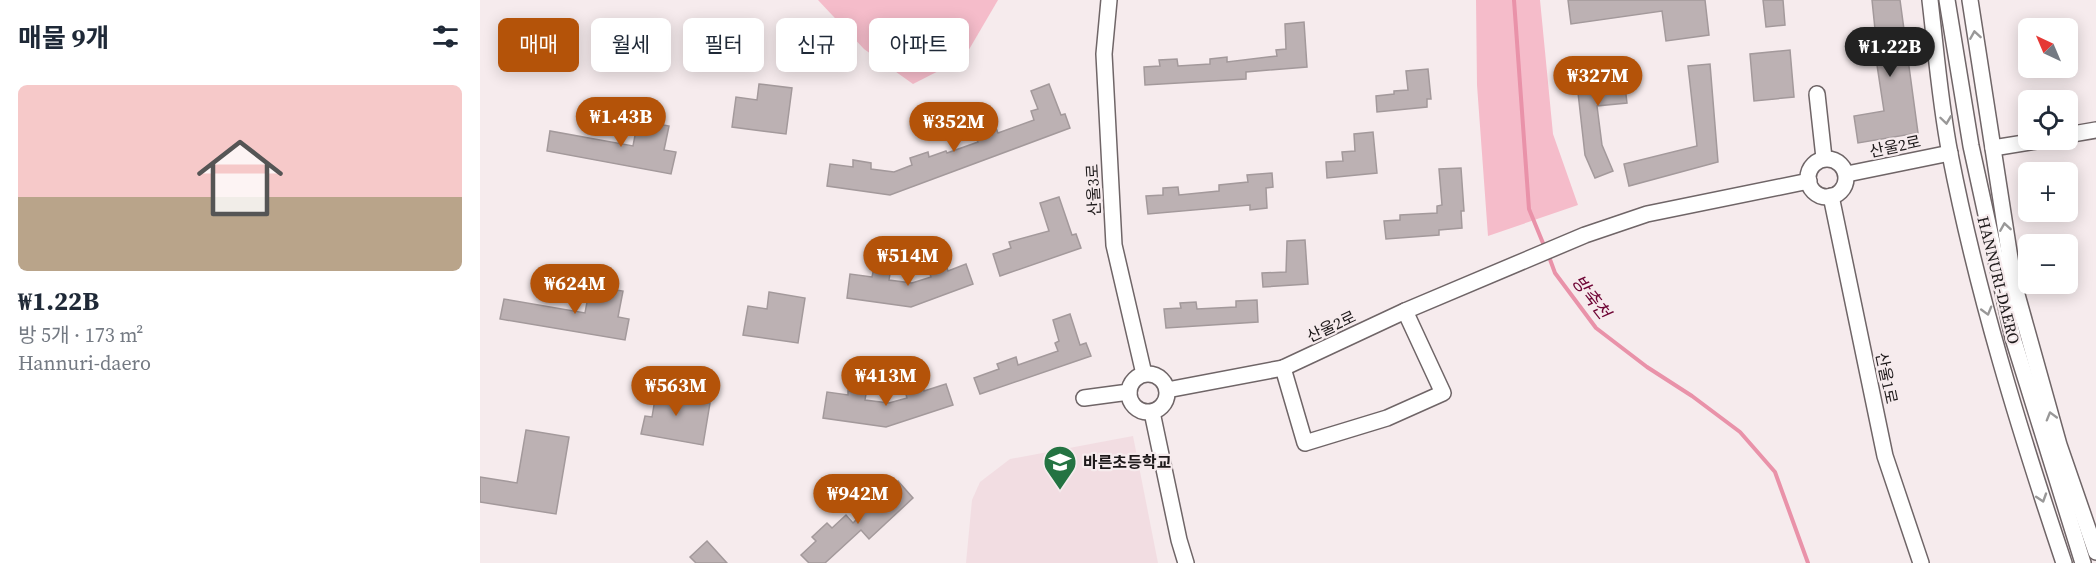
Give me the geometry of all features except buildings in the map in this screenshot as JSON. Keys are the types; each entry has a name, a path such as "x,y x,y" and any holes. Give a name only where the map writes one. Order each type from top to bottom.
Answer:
{"street":[{"name":"산울3로","path":"1108,0 1104,54 1114,245 1144,374"},
{"name":"HANNURI-DAERO","path":"1929,0 1950,153 1982,291 2027,453 2064,563"},
{"path":"1947,0 1955,61 1971,146 2013,338 2083,563"},
{"name":"HANNURI-DAERO","path":"1970,0 2014,284 2059,445 2096,552"},
{"path":"1817,94 1824,158"},
{"path":"2078,133 2096,130"},
{"path":"1993,148 2018,144"},
{"name":"산울2로","path":"1846,174 1950,153"},
{"path":"1824,158 1836,160 1846,174 1844,188 1832,196 1821,196 1815,193 1809,181 1813,165 1824,158"},
{"name":"산울2로","path":"1167,390 1283,368 1405,311 1585,235 1647,214 1809,181"},
{"name":"산울1로","path":"1832,196 1886,456 1921,563"},
{"path":"1283,368 1305,443 1387,418 1443,393 1405,311"},
{"path":"1144,374 1156,375 1167,390 1165,403 1152,412 1137,408 1129,392 1133,381 1144,374"},
{"path":"1084,398 1129,392"},
{"path":"1152,412 1186,563"}],"shaded area":[{"path":"818,0 998,0 969,49 969,18 869,18 869,53 857,42 857,18 835,18"},
{"path":"1476,0 1540,0 1553,134 1578,205 1488,236 1477,85"},
{"path":"896,72 937,72 913,84"},
{"name":"바른초등학교","path":"1133,436 1158,563 966,563 972,500 980,482 1010,459"}],"waterway":[{"name":"방축천","path":"1514,0 1529,209 1545,248"},
{"name":"방축천","path":"1548,254 1555,273 1596,328 1740,432 1775,472 1808,563"}],"place":[{"name":"바른초등학교","path":"1060,491"}]}
